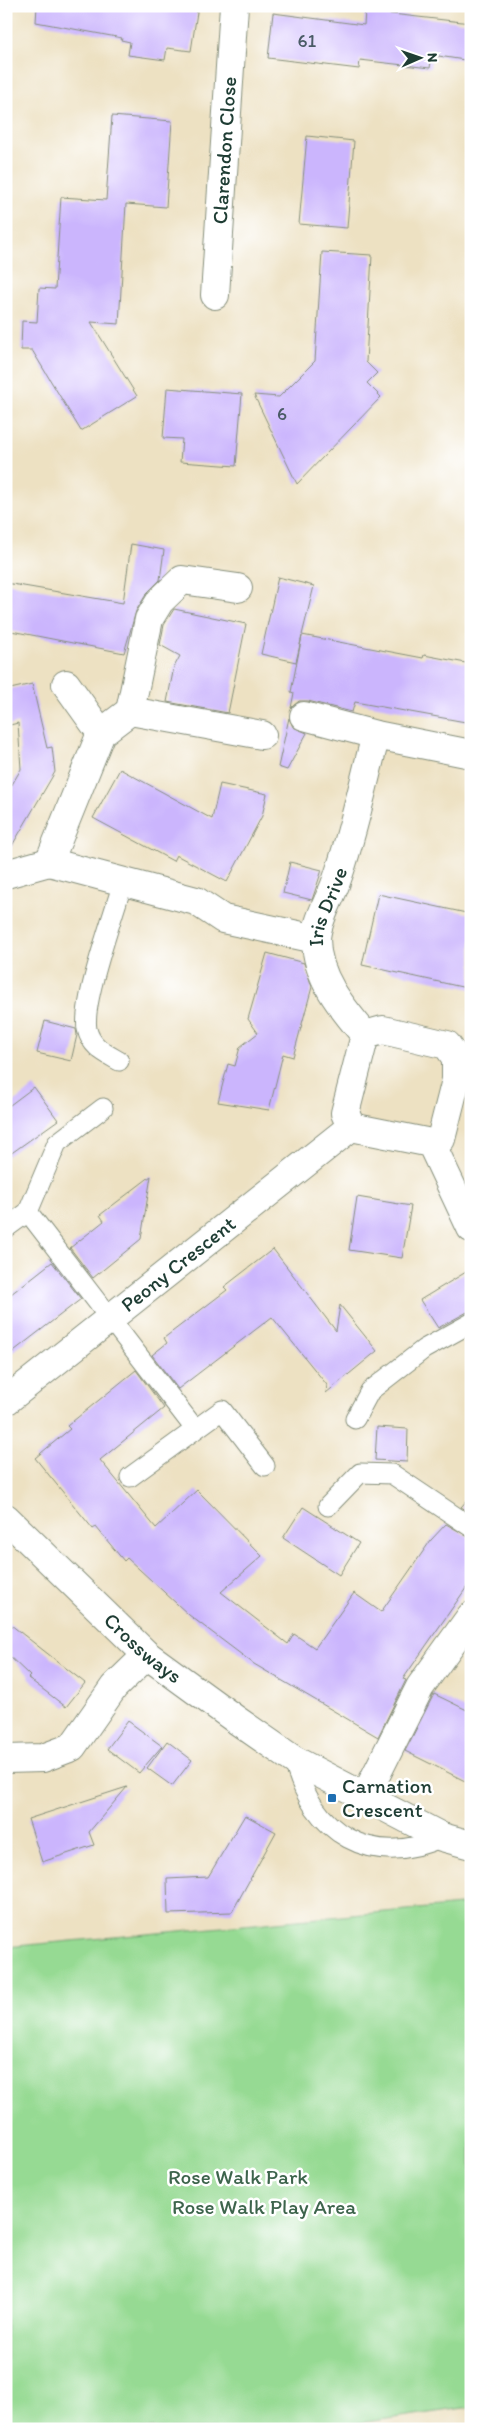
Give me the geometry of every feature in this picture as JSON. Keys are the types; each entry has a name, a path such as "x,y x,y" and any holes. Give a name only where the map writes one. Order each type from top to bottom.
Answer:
{"street":[{"name":"Clarendon Close","path":"215,295 234,6"},
{"path":"49,862 101,733 130,711 149,619 160,601 182,580 238,588"},
{"path":"66,684 101,733"},
{"path":"130,711 262,734"},
{"path":"304,716 376,735 471,754"},
{"name":"Iris Drive","path":"365,1035 344,1010 324,978 316,939 321,918 336,881 376,735"},
{"path":"6,874 49,862 196,901 223,919 316,939"},
{"path":"383,1030 447,1045 463,1053 441,1139 431,1143 351,1127 345,1113 365,1035 383,1030"},
{"name":"Peony Crescent","path":"6,1401 351,1127"},
{"path":"431,1143 471,1228"},
{"name":"Crossways","path":"6,1518 147,1655 294,1760 442,1837 471,1845"},
{"path":"365,1797 420,1687 471,1616"},
{"path":"6,1759 43,1758 72,1747 114,1687 147,1655"}],"lane":[{"path":"119,1060 96,1048 87,1030 90,999 123,882"},
{"path":"6,1228 28,1212 57,1143 103,1108"},
{"path":"28,1212 195,1428"},
{"path":"355,1419 370,1391 424,1349 471,1323"},
{"path":"130,1477 222,1410 265,1466"},
{"path":"328,1506 360,1473 392,1474 471,1527"},
{"path":"294,1760 299,1782 309,1802 323,1820 341,1834 361,1844 384,1849 418,1846 442,1837"}],"green space":[{"name":"Rose Walk Park","path":"471,1904 471,2407 317,2429 6,2429 6,1947"}],"building":[{"path":"37,6 198,6 191,51 167,48 165,60 128,55 130,42 121,40 122,38 36,22"},
{"path":"365,11 471,23 471,61 432,55 430,68 360,60 359,69 268,58 273,13 364,25"},
{"path":"112,116 172,121 166,207 126,204 119,324 91,322 137,396 81,431 32,350 21,350 22,321 37,322 39,288 55,289 61,197 106,200"},
{"path":"307,136 354,141 347,228 299,224"},
{"path":"322,252 372,255 366,362 377,373 367,383 381,397 297,484 254,395 279,397 315,361"},
{"path":"167,388 242,394 236,466 180,462 182,439 163,438"},
{"path":"131,544 164,550 160,580 147,593 136,611 124,653 6,630 6,583 123,603"},
{"path":"278,577 314,586 302,635 423,658 424,655 471,664 471,723 355,702 352,712 308,701 299,701 291,708 294,693 291,692 302,636 296,662 261,654"},
{"path":"174,609 246,624 228,713 167,702 174,667 180,656 160,645 164,625"},
{"path":"32,684 47,748 52,747 55,772 6,856 6,795 21,769 18,723 6,726 6,690"},
{"path":"289,718 293,727 307,733 287,770 278,767"},
{"path":"120,769 212,819 220,784 267,794 262,816 227,882 176,855 173,861 93,818"},
{"path":"290,862 322,870 312,900 283,893"},
{"path":"378,894 471,914 471,989 362,965"},
{"path":"267,953 304,963 312,987 293,1057 283,1054 269,1110 218,1102 228,1064 235,1066 240,1047 258,1033 248,1019"},
{"path":"45,1021 76,1029 77,1035 71,1061 37,1053"},
{"path":"34,1087 58,1120 6,1157 6,1108"},
{"path":"151,1176 141,1239 93,1278 70,1248 104,1221 100,1215"},
{"path":"357,1197 411,1206 402,1258 349,1250"},
{"path":"273,1249 336,1331 340,1305 377,1351 326,1393 327,1385 272,1317 178,1389 152,1355 167,1343 164,1338 227,1290 224,1287"},
{"path":"52,1262 81,1299 6,1357 6,1298"},
{"path":"471,1269 471,1310 438,1328 420,1300"},
{"path":"136,1370 164,1408 100,1460 156,1528 197,1490 262,1556 221,1592 288,1644 294,1634 315,1648 354,1593 381,1612 431,1540 446,1524 471,1538 471,1581 403,1679 406,1680 378,1737 254,1664 189,1615 127,1558 124,1561 96,1527 93,1529 35,1458 70,1429 67,1426"},
{"path":"377,1427 408,1429 407,1462 375,1460"},
{"path":"471,1496 471,1513 461,1507"},
{"path":"303,1507 359,1543 339,1575 283,1538"},
{"path":"6,1621 85,1683 66,1707 28,1678 30,1676 6,1653"},
{"path":"434,1694 471,1712 471,1784 405,1751"},
{"path":"128,1721 162,1746 139,1773 107,1749"},
{"path":"167,1741 192,1760 172,1786 147,1768"},
{"path":"127,1787 89,1832 94,1845 42,1862 28,1819"},
{"path":"245,1815 276,1832 232,1912 168,1914 167,1879 208,1877"}],"place":[{"name":"Carnation Crescent","path":"332,1798"}],"park label":[{"name":"Rose Walk Play Area","path":"264,2207"}]}
